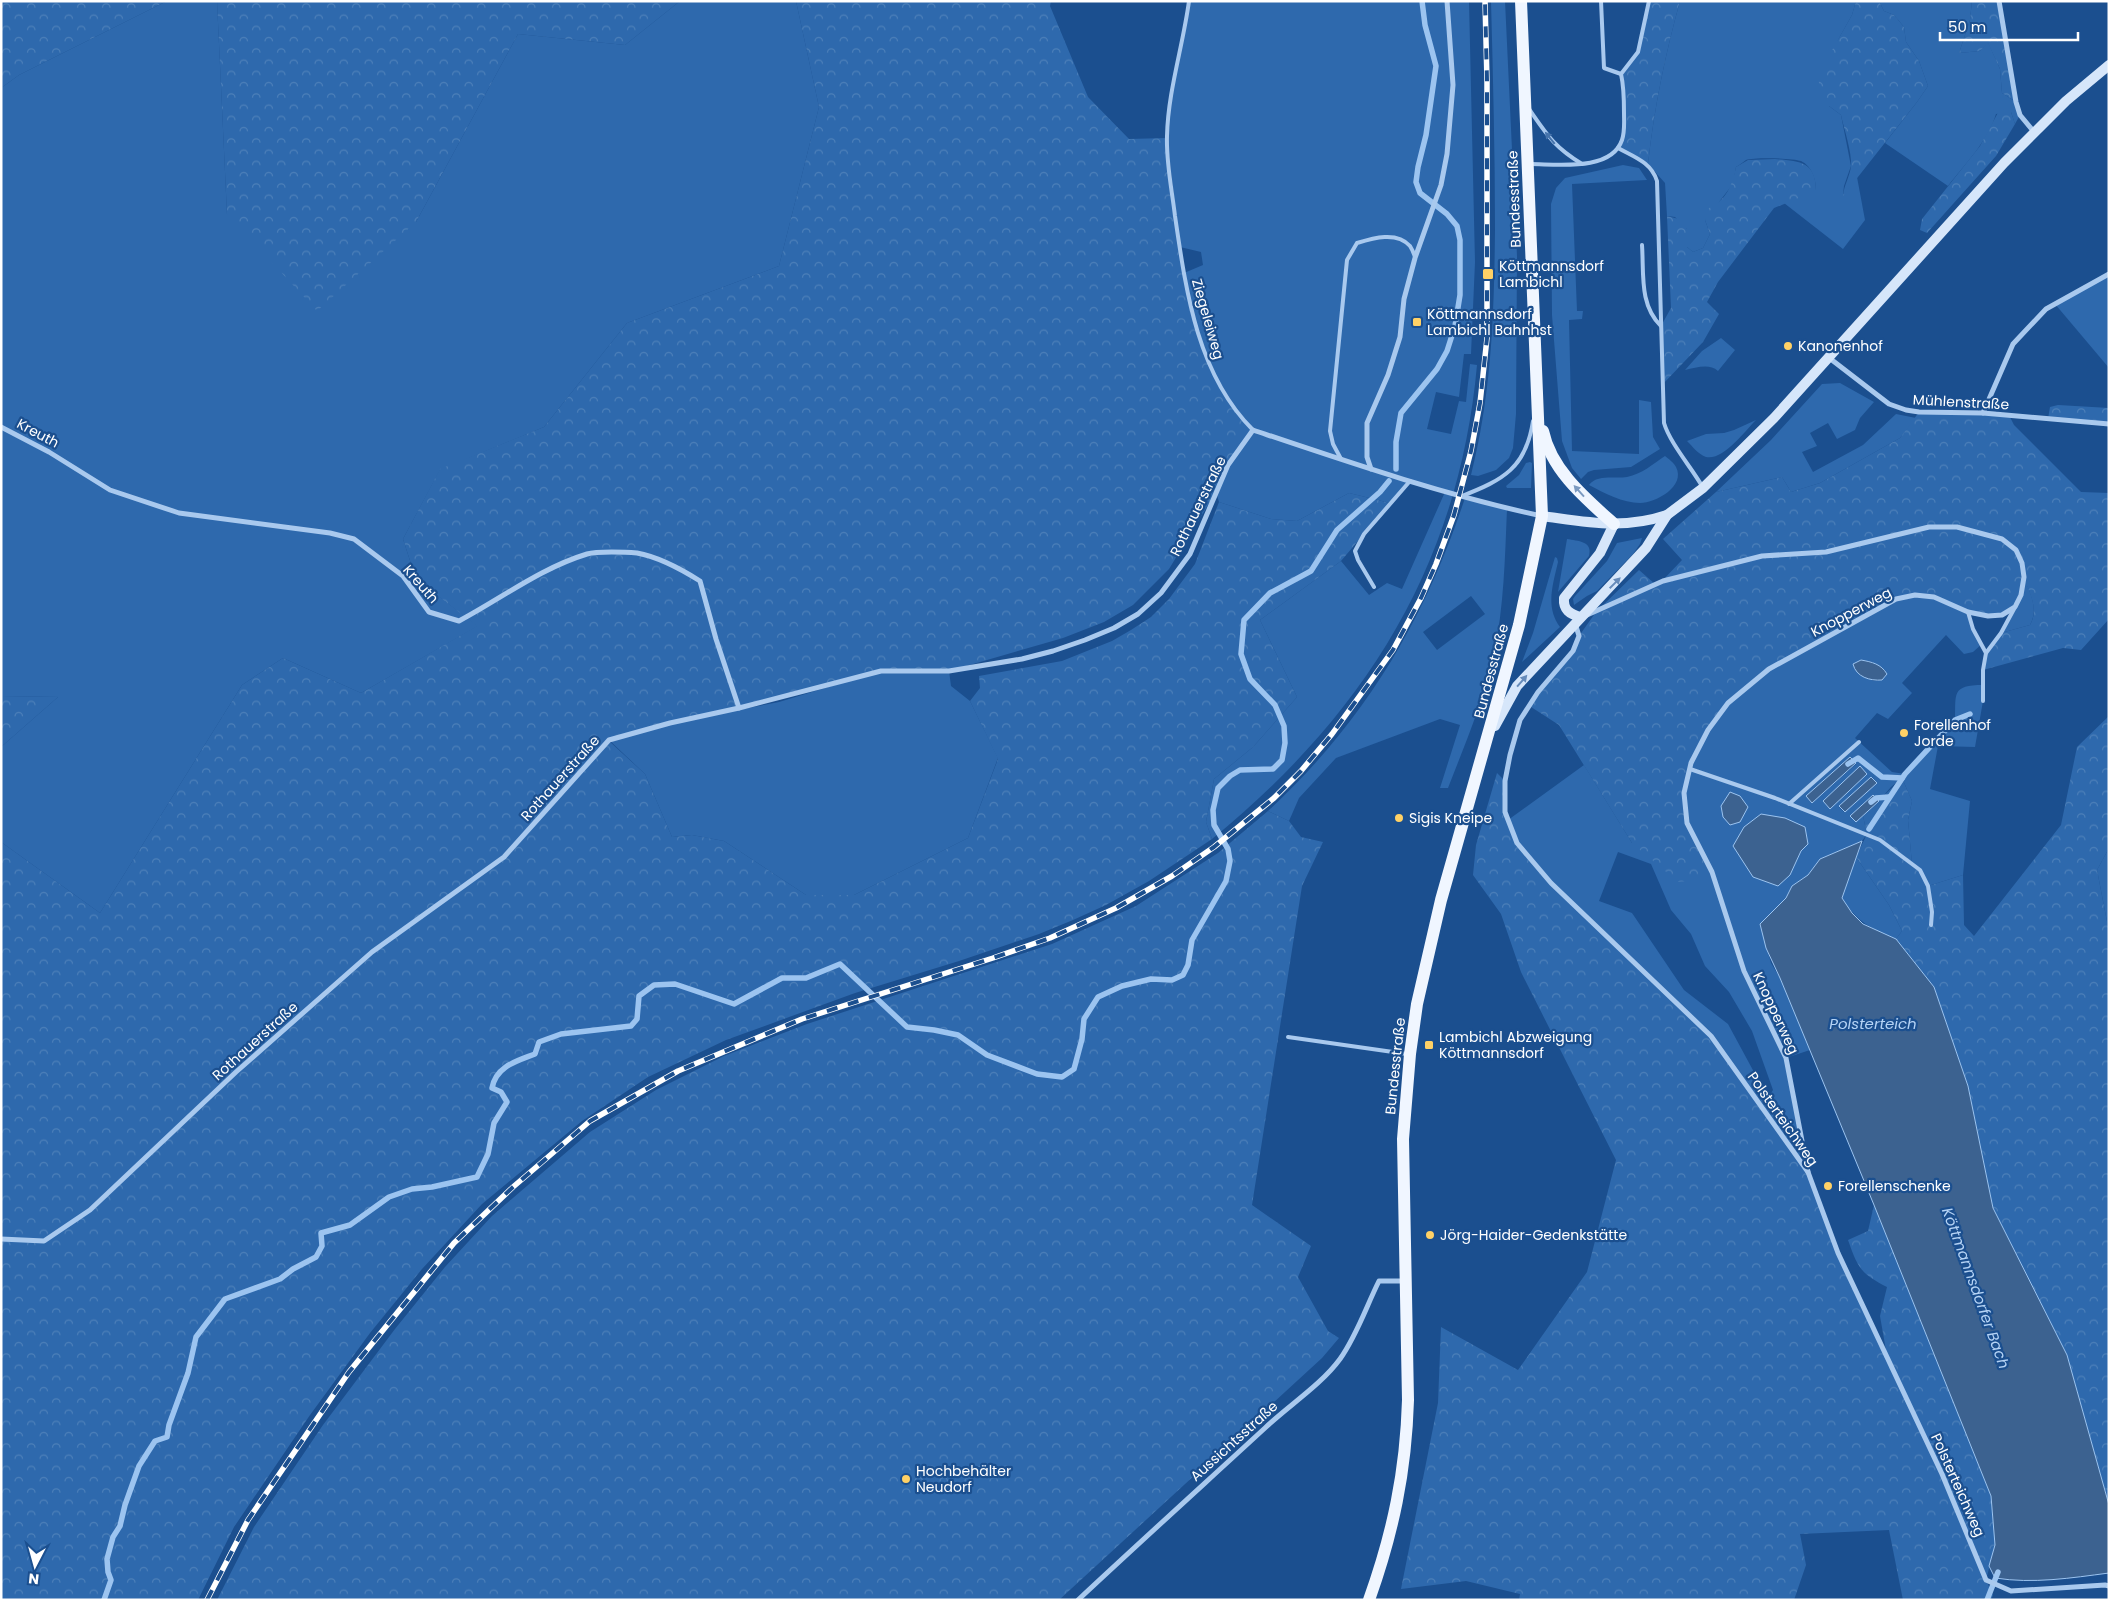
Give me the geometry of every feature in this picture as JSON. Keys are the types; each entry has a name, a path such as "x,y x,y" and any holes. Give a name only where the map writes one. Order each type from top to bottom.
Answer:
{"main road":[{"name":"Bundesstraße","path":"1369,1600 1383,1560 1399,1497 1403,1470 1408,1400 1403,1139 1410,1054 1417,1004 1437,918 1520,625 1542,516 1521,1"},
{"path":"1542,516 1614,524 1646,522 1667,515 1703,488 1774,418 2034,132 2066,101 2109,65"},
{"path":"1536,399 1545,441 1557,465 1590,502 1614,524"},
{"path":"1489,738 1517,686 1619,579 1646,548 1667,515"},
{"path":"1578,620 1569,613 1564,605 1564,598 1607,543 1614,524"}],"street":[{"path":"1371,469 1367,457 1367,423 1388,375 1400,337 1404,299 1415,258 1438,193 1447,154 1453,85 1448,1"},
{"path":"1999,1 2016,102 2020,115 2034,132"},
{"path":"1983,413 2013,344 2046,309 2109,274"},
{"name":"Mühlenstraße","path":"1828,357 1889,404 1906,410 1983,413 2109,424"},
{"name":"Kreuth","path":"1,427 50,452 110,490 180,513 354,539 403,576 429,612 459,621 493,603 536,574 589,553 637,553 676,567 700,581 716,639 739,708"},
{"name":"Ziegeleiweg","path":"1253,430 1445,492 1542,516"},
{"name":"Rothauerstraße","path":"1,1239 44,1241 90,1210 236,1072 372,952 504,856 609,740 881,671 949,671 1022,659 1053,651 1114,628 1138,614 1161,593 1190,554 1228,465 1253,430"},
{"path":"1578,620 1663,580 1762,556 1826,552 1929,527 1958,527 2002,539 2016,550 2022,563 2024,577 2021,595 2015,607"},
{"name":"Knopperweg","path":"1808,1172 1786,1058 1744,971 1712,872 1687,823 1684,793 1690,769 1708,730 1728,703 1769,669 1896,599 1915,595 1934,597 1968,612 1988,616 2002,615 2015,607"},
{"name":"Polsterteichweg","path":"1578,620 1579,636 1573,651 1528,705 1520,720 1510,755 1505,781 1505,812 1516,843 1551,883 1711,1036 1808,1172 1838,1253 1942,1474 1986,1580 2011,1591 2109,1586"},
{"name":"Aussichtsstraße","path":"1078,1600 1310,1388 1339,1359 1361,1323 1379,1281 1405,1281"}],"lane":[{"name":"Ziegeleiweg","path":"1189,1 1185,35 1168,113 1166,138 1182,263 1189,300 1210,367 1224,395 1237,414 1253,430"},
{"path":"1600,1 1604,68 1621,74"},
{"path":"1621,74 1638,52 1650,1"},
{"path":"1528,164 1582,164 1601,160 1618,148 1624,129 1624,83 1621,74"},
{"path":"1526,104 1550,140 1562,152 1582,164"},
{"path":"1618,148 1648,164 1654,171 1657,180 1664,423 1668,436 1676,445 1703,488"},
{"path":"1341,459 1333,444 1330,431 1347,260 1357,243 1376,237 1395,238 1410,246 1415,258"},
{"path":"1642,245 1645,302 1652,317 1661,326"},
{"path":"1460,496 1486,487 1512,470 1530,437 1536,399"},
{"path":"1374,587 1358,560 1356,551 1364,534 1410,480"},
{"path":"1983,701 1983,670 1986,653 2001,633 2015,607"},
{"path":"1968,612 1972,629 1986,653"},
{"path":"1789,804 1859,742"},
{"path":"1690,769 1789,804 1880,840 1920,870 1928,886 1932,912 1931,925"},
{"path":"1288,1037 1410,1054"}],"green space":[{"path":"1,1 167,1 19,75 1,88"},
{"path":"167,1 217,1 227,214 416,222 518,34 625,45 680,1 796,1 819,107 779,266 627,323 544,427 440,470 403,539 416,579 478,626 361,693 283,658 242,685 100,913 1,842 1,747 58,697 1,696 1,88 19,75"},
{"path":"217,1 680,1 625,45 518,34 416,222 317,311 227,214"},
{"path":"796,1 1051,1 1050,6 1088,97 1129,139 1167,138 1168,165 1189,300 1210,367 1224,395 1253,430 1228,465 1216,492 1169,569 1133,605 1104,622 1063,638 949,671 881,671 609,741 645,774 672,837 692,835 724,841 806,895 854,895 968,838 998,759 970,701 980,688 979,676 1062,661 1112,641 1151,617 1169,599 1195,564 1219,502 1271,519 1297,521 1349,493 1390,503 1341,561 1260,620 1297,697 1253,747 1214,779 1206,822 1212,839 1149,881 1106,905 1039,934 855,993 726,1040 648,1077 582,1121 482,1204 422,1269 370,1333 310,1415 234,1527 198,1600 1,1600 1,842 100,913 242,685 283,658 361,693 477,626 416,579 403,539 440,469 544,427 627,323 779,266 819,107"},
{"path":"1189,1 1469,1 1475,262 1471,354 1464,354 1459,397 1436,392 1427,429 1451,434 1459,401 1466,402 1470,364 1477,365 1467,438 1450,506 1426,570 1395,630 1358,687 1315,740 1267,791 1212,839 1206,822 1214,779 1253,747 1297,697 1260,620 1341,561 1369,595 1387,583 1402,589 1445,492 1410,481 1390,503 1349,493 1297,521 1271,519 1219,502 1216,492 1237,414 1210,367 1197,329 1184,273 1203,265 1201,252 1180,247 1167,138 1168,113"},
{"path":"1491,1 1505,1 1517,256 1516,414 1513,448 1509,458 1496,470 1478,476 1471,475 1488,383 1494,292 1495,172"},
{"path":"1649,1 1680,1 1661,82 1648,164 1618,148 1625,129 1621,74 1638,52"},
{"path":"1680,1 1856,1 1852,15 1838,40 1829,106 1841,115 1851,166 1843,195 1857,177 1865,220 1843,249 1784,203 1816,190 1814,178 1808,166 1797,160 1774,158 1746,160 1736,167 1733,184 1705,220 1710,234 1703,248 1693,252 1687,247 1687,229 1675,217 1667,216 1665,183 1648,164 1661,82"},
{"path":"1856,1 1879,1 1884,11 1894,15 1904,27 1906,42 1919,61 1928,86 1843,196 1851,166 1849,147 1841,115 1829,106 1820,91 1818,75 1852,15"},
{"path":"1879,1 1972,1 1970,20 1959,53 1980,51 1988,42 2000,69 2002,93 2016,102 2020,115 2015,124 2011,112 1996,114 1982,143 1948,186 1885,143 1928,86 1919,61 1906,42 1904,27 1894,15 1884,11"},
{"path":"1972,1 1999,1 2016,102 2002,93 2000,69 1988,43 1980,51 1959,53 1970,20"},
{"path":"2001,107 2011,112 2015,124 1996,156 1927,233 1920,230 1922,219 1980,146"},
{"path":"1775,159 1804,164 1813,174 1816,191 1774,208 1718,282 1707,302 1719,314 1703,342 1662,385 1661,326 1671,308 1667,216 1683,220 1687,229 1687,247 1693,252 1703,248 1710,234 1705,220 1707,209 1719,202 1727,192 1736,167 1748,160"},
{"path":"1623,165 1639,168 1647,180 1572,184 1577,311 1583,311 1582,319 1569,320 1572,451 1639,454 1639,400 1651,402 1653,437 1660,449 1631,467 1594,470 1588,472 1581,479 1572,468 1562,441 1552,315 1551,204 1556,188 1565,178"},
{"path":"2109,274 2109,368 2055,304"},
{"path":"1721,338 1735,350 1718,371 1711,367 1685,370 1702,351"},
{"path":"1840,383 1874,402 1860,418 1855,430 1837,439 1828,423 1810,433 1817,446 1802,452 1813,472 1863,445 1896,414 1916,418 1900,438 1820,483 1791,492 1782,477 1716,492 1771,440 1822,384"},
{"path":"2058,405 2109,408 2109,424 2048,419 2050,407"},
{"path":"1919,412 2009,415 2014,425 2081,492 2109,493 2109,619 2081,650 2063,648 1983,670 1986,653 2001,633 2030,625 2033,619 2034,607 2024,578 2021,595 2015,607 2002,615 1968,612 1934,597 1915,595 1896,599 1769,669 1728,703 1708,730 1691,763 1684,793 1687,823 1712,872 1700,880 1678,882 1632,843 1559,725 1528,705 1573,651 1579,636 1596,612 1639,570 1655,584 1663,580 1682,560 1663,539 1716,492 1782,477 1791,492 1820,483 1900,438"},
{"path":"1756,420 1733,444 1713,457 1706,457 1700,454 1687,441 1706,434 1724,433 1734,430"},
{"path":"1665,456 1676,467 1677,481 1668,492 1654,500 1634,503 1607,494 1589,485 1601,478 1627,477 1638,474"},
{"path":"1526,463 1532,463 1531,488 1507,488 1506,486 1519,475"},
{"path":"1465,498 1507,509 1502,600 1494,654 1480,705 1448,788 1440,788 1460,725 1440,719 1336,758 1299,798 1289,821 1268,811 1334,742 1362,706 1410,628 1449,543","holes":["1471,596 1485,614 1437,650 1423,632"]},
{"path":"1642,538 1633,554 1597,591 1574,605 1573,599 1575,596 1607,561 1617,543"},
{"path":"1567,539 1584,543 1589,547 1590,551 1589,556 1558,592"},
{"path":"1555,557 1558,562 1552,587 1551,603 1555,619 1560,627 1522,662 1533,633"},
{"path":"2024,577 2034,607 2033,619 2030,625 2001,633 2021,595"},
{"path":"1915,595 1934,597 1968,612 1973,629 1982,644 1973,652 1964,654 1946,635 1902,683 1912,693 1888,719 1877,713 1855,738 1892,772 1905,774 1955,720 1956,698 1960,689 1973,685 1983,685 1983,701 1975,747 1938,746 1930,789 1970,801 1963,875 1928,886 1912,864 1908,820 1912,801 1902,778 1879,801 1873,795 1856,822 1863,816 1867,834 1862,841 1820,859 1808,875 1792,886 1786,898 1760,924 1771,963 1780,978 1810,1050 1786,1058 1808,1172 1517,843 1508,820 1584,765 1632,843 1687,823 1684,793 1691,763 1708,730 1728,703 1769,669 1896,599","holes":["1862,660 1872,662 1887,674 1882,680 1873,681 1853,664","1850,757 1856,764 1812,803 1807,796","1860,767 1867,774 1829,808 1823,801","1872,777 1877,783 1844,812 1839,807","1761,814 1808,844 1801,851 1790,875","1618,852 1651,864 1671,910 1691,934 1705,966 1729,992 1752,1031 1773,1090 1768,1098 1728,1024 1684,990 1632,913 1599,901"]},
{"path":"881,671 949,671 951,686 970,701 998,758 968,838 854,895 806,895 724,841 692,835 672,837 645,774 609,740 670,723 779,702"},
{"path":"1,696 58,697 1,747"},
{"path":"2109,716 2109,848 2097,870 2109,932 2109,1505 2067,1355 1993,1208 1968,1086 1934,987 1896,939 1902,931 1889,905 1856,857 1867,834 1863,816 1902,778 1912,801 1908,820 1912,864 1920,870 1928,886 1963,875 1964,925 1974,936 2061,825 2077,747"},
{"path":"1497,773 1505,781 1505,812 1517,843 1551,883 1711,1036 1808,1172 1838,1253 1887,1356 1880,1316 1887,1287 1871,1278 1861,1269 1848,1240 1868,1231 1874,1205 1991,1496 1995,1545 1986,1580 1993,1595 1991,1600 1903,1600 1889,1530 1800,1534 1806,1565 1794,1600 1519,1600 1520,1594 1466,1581 1401,1589 1438,1403 1441,1327 1518,1370 1587,1272 1616,1160 1521,972 1501,914 1473,875 1476,845"},
{"path":"1268,811 1289,821 1301,837 1323,842 1302,886 1252,1205 1311,1246 1298,1277 1328,1331 1339,1338 1322,1358 1059,1600 217,1600 254,1527 323,1425 395,1329 445,1267 492,1216 590,1132 656,1090 724,1056 807,1024 1052,944 1136,906 1218,853"},
{"path":"2109,848 2109,932 2097,870"},
{"path":"1856,857 1889,905 1902,931 1896,939 1865,924 1854,914 1842,898"}],"water":[{"path":"1861,660 1876,664 1887,674 1882,680 1873,680 1860,675 1853,664"},
{"path":"1850,757 1856,763 1812,803 1806,796"},
{"path":"1860,766 1867,774 1830,809 1823,801"},
{"path":"1871,777 1877,783 1845,812 1839,806"},
{"path":"1730,792 1740,796 1748,807 1740,822 1730,825 1723,817 1721,806"},
{"path":"1873,795 1879,801 1856,822 1850,816"},
{"path":"1761,814 1785,818 1805,827 1808,844 1801,851 1790,875 1778,886 1753,877 1733,846 1744,827"},
{"name":"Polsterteich","path":"1862,841 1842,898 1852,913 1863,924 1896,939 1934,987 1968,1086 1993,1208 2067,1355 2109,1505 2109,1573 2038,1580 1995,1578 1989,1566 1995,1545 1991,1496 1874,1205 1766,948 1760,924 1786,898 1792,886 1808,875 1820,859"}],"waterway":[{"path":"1396,469 1396,442 1401,413 1437,369 1447,351 1455,326 1460,295 1460,240 1457,226 1447,214 1420,193 1416,182 1426,135 1436,66 1425,25 1422,1"},
{"path":"104,1600 111,1580 107,1559 113,1537 120,1526 125,1505 139,1466 155,1441 167,1437 169,1425 188,1373 196,1337 225,1299 280,1279 293,1269 316,1257 322,1246 321,1233 350,1225 389,1197 412,1189 432,1187 477,1177 488,1154 494,1123 507,1102 501,1092 492,1088 494,1081 498,1074 508,1065 535,1054 539,1042 561,1034 631,1026 637,1019 639,996 654,985 675,984 734,1004 782,978 806,978 840,964 907,1027 958,1035 987,1055 1037,1074 1062,1077 1074,1069 1082,1039 1084,1019 1098,997 1122,986 1151,979 1172,980 1183,975 1188,965 1192,940 1226,881 1230,861 1228,849 1214,825 1213,810 1218,788 1230,776 1240,770 1273,769 1282,760 1285,743 1284,726 1275,705 1250,679 1241,654 1244,620 1270,593 1311,571 1337,530 1380,492 1389,481"},
{"name":"Köttmannsdorfer Bach","path":"1869,829 1905,774 1955,720 1970,714"},
{"path":"1848,764 1858,758 1882,777 1902,778"},
{"path":"1871,802 1876,798 1889,797"},
{"name":"Köttmannsdorfer Bach","path":"1987,1600 1998,1572"}],"railway":[{"path":"207,1600 248,1520 349,1372 454,1243 513,1187 590,1121 678,1071 802,1019 1050,938 1116,908 1172,876 1214,847 1274,798 1301,771 1332,734 1393,650 1421,598 1454,515 1471,451 1480,403 1487,338 1487,81 1485,1"}],"place":[{"name":"Köttmannsdorf Lambichl","path":"1488,274"},
{"name":"Köttmannsdorf Lambichl Bahnhst","path":"1417,322"},
{"name":"Kanonenhof","path":"1788,346"},
{"name":"Forellenhof Jorde","path":"1904,733"},
{"name":"Sigis Kneipe","path":"1399,818"},
{"name":"Lambichl Abzweigung Köttmannsdorf","path":"1429,1045"},
{"name":"Forellenschenke","path":"1828,1186"},
{"name":"Jörg-Haider-Gedenkstätte","path":"1430,1235"},
{"name":"Hochbehälter Neudorf","path":"906,1479"}]}
